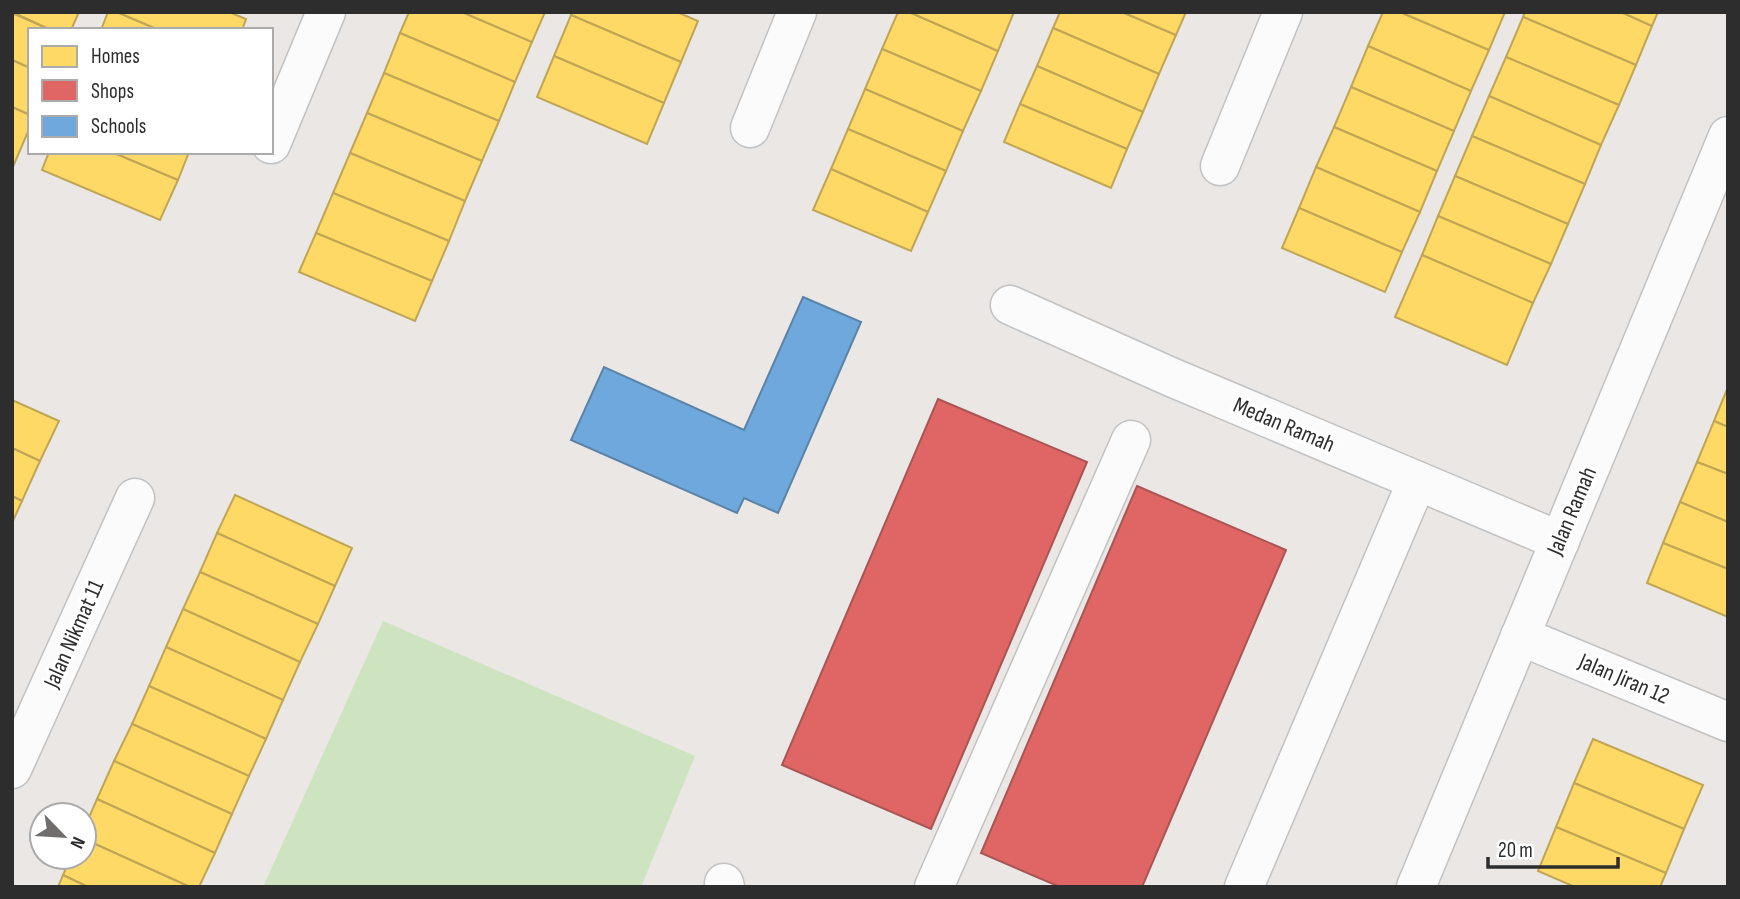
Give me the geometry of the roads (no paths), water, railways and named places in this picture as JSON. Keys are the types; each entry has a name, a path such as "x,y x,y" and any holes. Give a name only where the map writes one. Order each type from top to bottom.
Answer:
{"street":[{"path":"273,140 326,12"},
{"path":"750,128 797,12"},
{"path":"1220,166 1283,12"},
{"name":"Jalan Ramah","path":"1416,887 1728,136"},
{"name":"Medan Ramah","path":"1010,305 1171,377 1560,541"},
{"path":"934,887 1131,440"},
{"path":"1244,887 1417,481"},
{"name":"Jalan Nikmat 11","path":"12,769 135,498"},
{"name":"Jalan Jiran 12","path":"1520,636 1728,722"}]}
